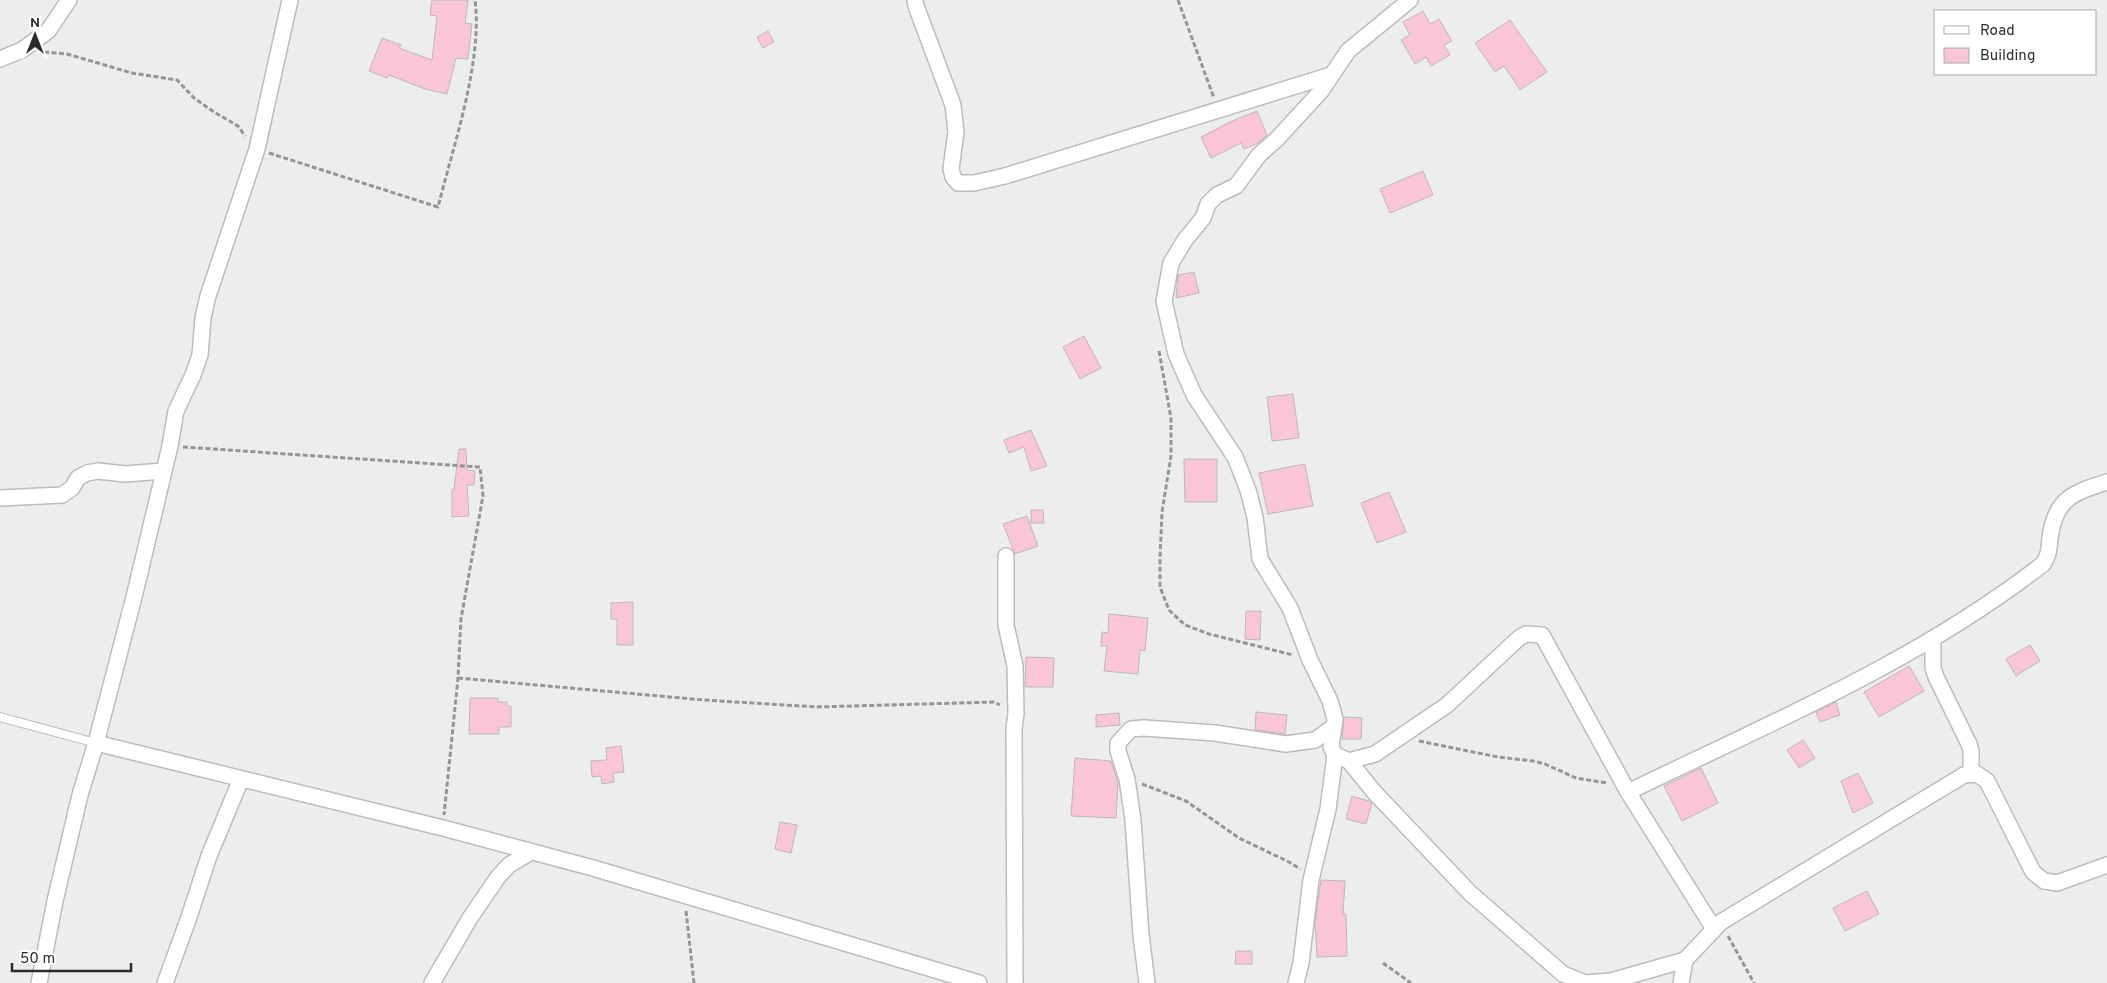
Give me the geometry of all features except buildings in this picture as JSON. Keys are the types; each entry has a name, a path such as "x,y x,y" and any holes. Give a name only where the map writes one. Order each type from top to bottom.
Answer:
{"street":[{"path":"0,58 22,50 48,31 68,0"},
{"path":"40,983 55,901 80,795 96,744 135,593 170,446 176,411 200,355 203,318 208,296 255,153 290,0"},
{"path":"916,0 916,6 953,105 956,132 951,169 953,177 958,183 974,183 1005,176 1218,108 1331,75"},
{"path":"1410,0 1348,51 1321,91 1277,139 1259,155 1236,186 1217,195 1208,204 1202,218 1171,262 1164,301 1176,354 1194,394 1235,457 1248,490 1255,517 1260,558 1290,608 1310,660 1330,701 1335,718 1331,747 1470,893 1563,974 1585,983 1611,981 1685,960 1718,926 1964,775 1971,774 1982,777 1991,786 2033,872 2044,881 2057,883 2107,865"},
{"path":"0,498 62,495 72,488 78,478 87,473 98,471 125,474 163,471"},
{"path":"1626,788 1883,669 1933,640 2043,564 2048,558 2053,520 2063,500 2089,487 2107,482"},
{"path":"1006,556 1006,625 1015,666 1015,983"},
{"path":"1342,758 1374,754 1447,705 1519,638 1526,634 1542,635 1626,788 1718,926"},
{"path":"1933,640 1933,668 1969,744 1971,751 1971,774"},
{"path":"1147,983 1141,935 1136,853 1127,779 1118,751 1118,744 1131,729 1144,728 1184,730 1286,744 1315,740 1333,728"},
{"path":"96,744 443,828 593,868 979,983"},
{"path":"1296,983 1301,963 1311,880 1342,758"},
{"path":"165,983 209,856 241,779"},
{"path":"432,983 470,918 498,876 509,865 530,852"},
{"path":"1681,983 1685,960"}],"lane":[{"path":"0,717 96,744"}],"path":[{"path":"22,50 67,54 132,73 177,80 194,98 238,126 255,153 438,207 468,90 478,22 475,0"},
{"path":"1178,0 1218,108"},
{"path":"1158,343 1159,362 1171,418 1171,456 1162,512 1160,558 1160,587 1169,610 1185,625 1209,634 1310,660"},
{"path":"170,446 480,468 483,496 460,619 458,678 443,828"},
{"path":"458,678 704,700 817,707 994,702 1016,714"},
{"path":"1406,733 1416,741 1498,757 1533,761 1545,764 1576,778 1626,788"},
{"path":"1127,779 1186,801 1239,838 1289,862 1311,880"},
{"path":"684,895 694,983"},
{"path":"1718,926 1754,983"},
{"path":"1383,963 1411,983"}]}
